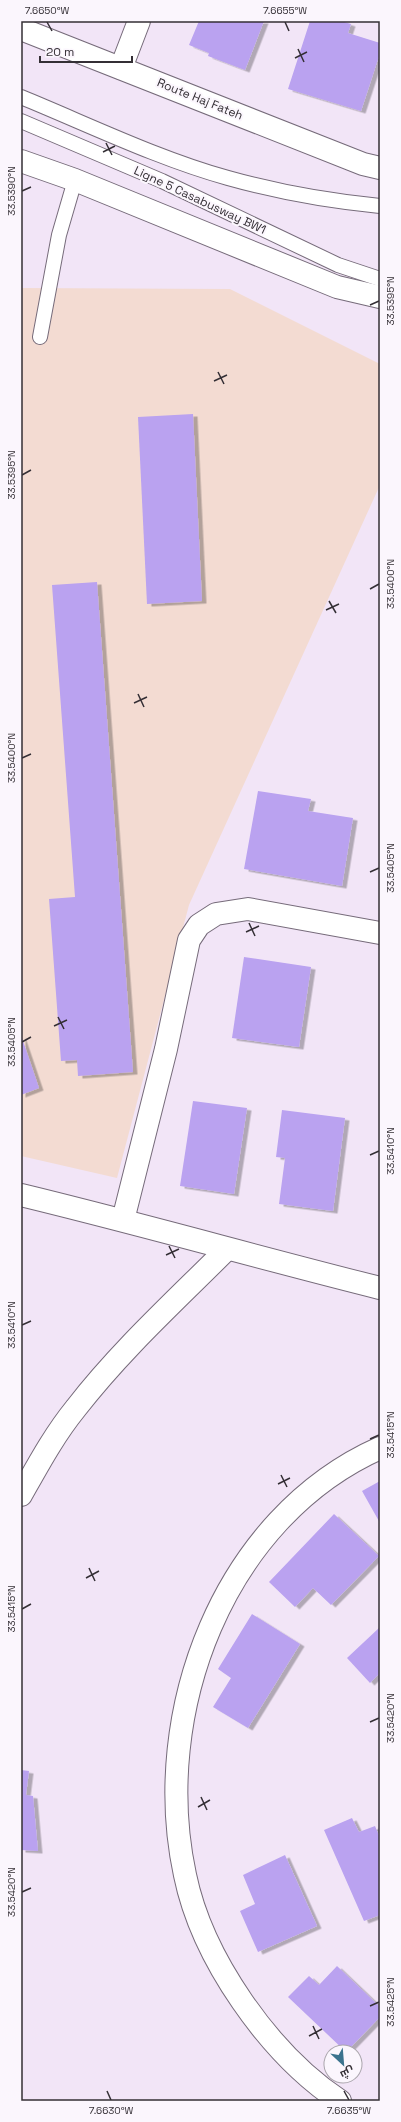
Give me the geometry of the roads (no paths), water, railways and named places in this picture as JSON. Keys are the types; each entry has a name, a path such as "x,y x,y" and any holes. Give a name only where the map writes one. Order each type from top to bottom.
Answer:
{"street":[{"path":"121,68 139,21"},
{"name":"Route Haj Fateh","path":"21,29 363,164 380,168"},
{"path":"21,161 75,180 337,287 380,297"},
{"path":"123,1220 166,1049 189,940 199,925 216,914 248,909 380,933"},
{"path":"21,1195 123,1220 227,1249 380,1288"},
{"path":"21,1495 48,1447 75,1408 122,1353 227,1249"},
{"path":"340,2101 327,2092 284,2052 257,2023 228,1979 201,1928 185,1875 180,1837 177,1794 180,1749 192,1674 210,1625 239,1570 274,1524 317,1485 380,1448"}],"lane":[{"name":"Ligne 5 Casabusway BW1","path":"21,97 171,158 226,178 283,192 341,202 380,206"},
{"name":"Ligne 5 Casabusway BW1","path":"21,121 162,181 338,265 380,279"},
{"path":"40,337 59,236 75,180"}]}
